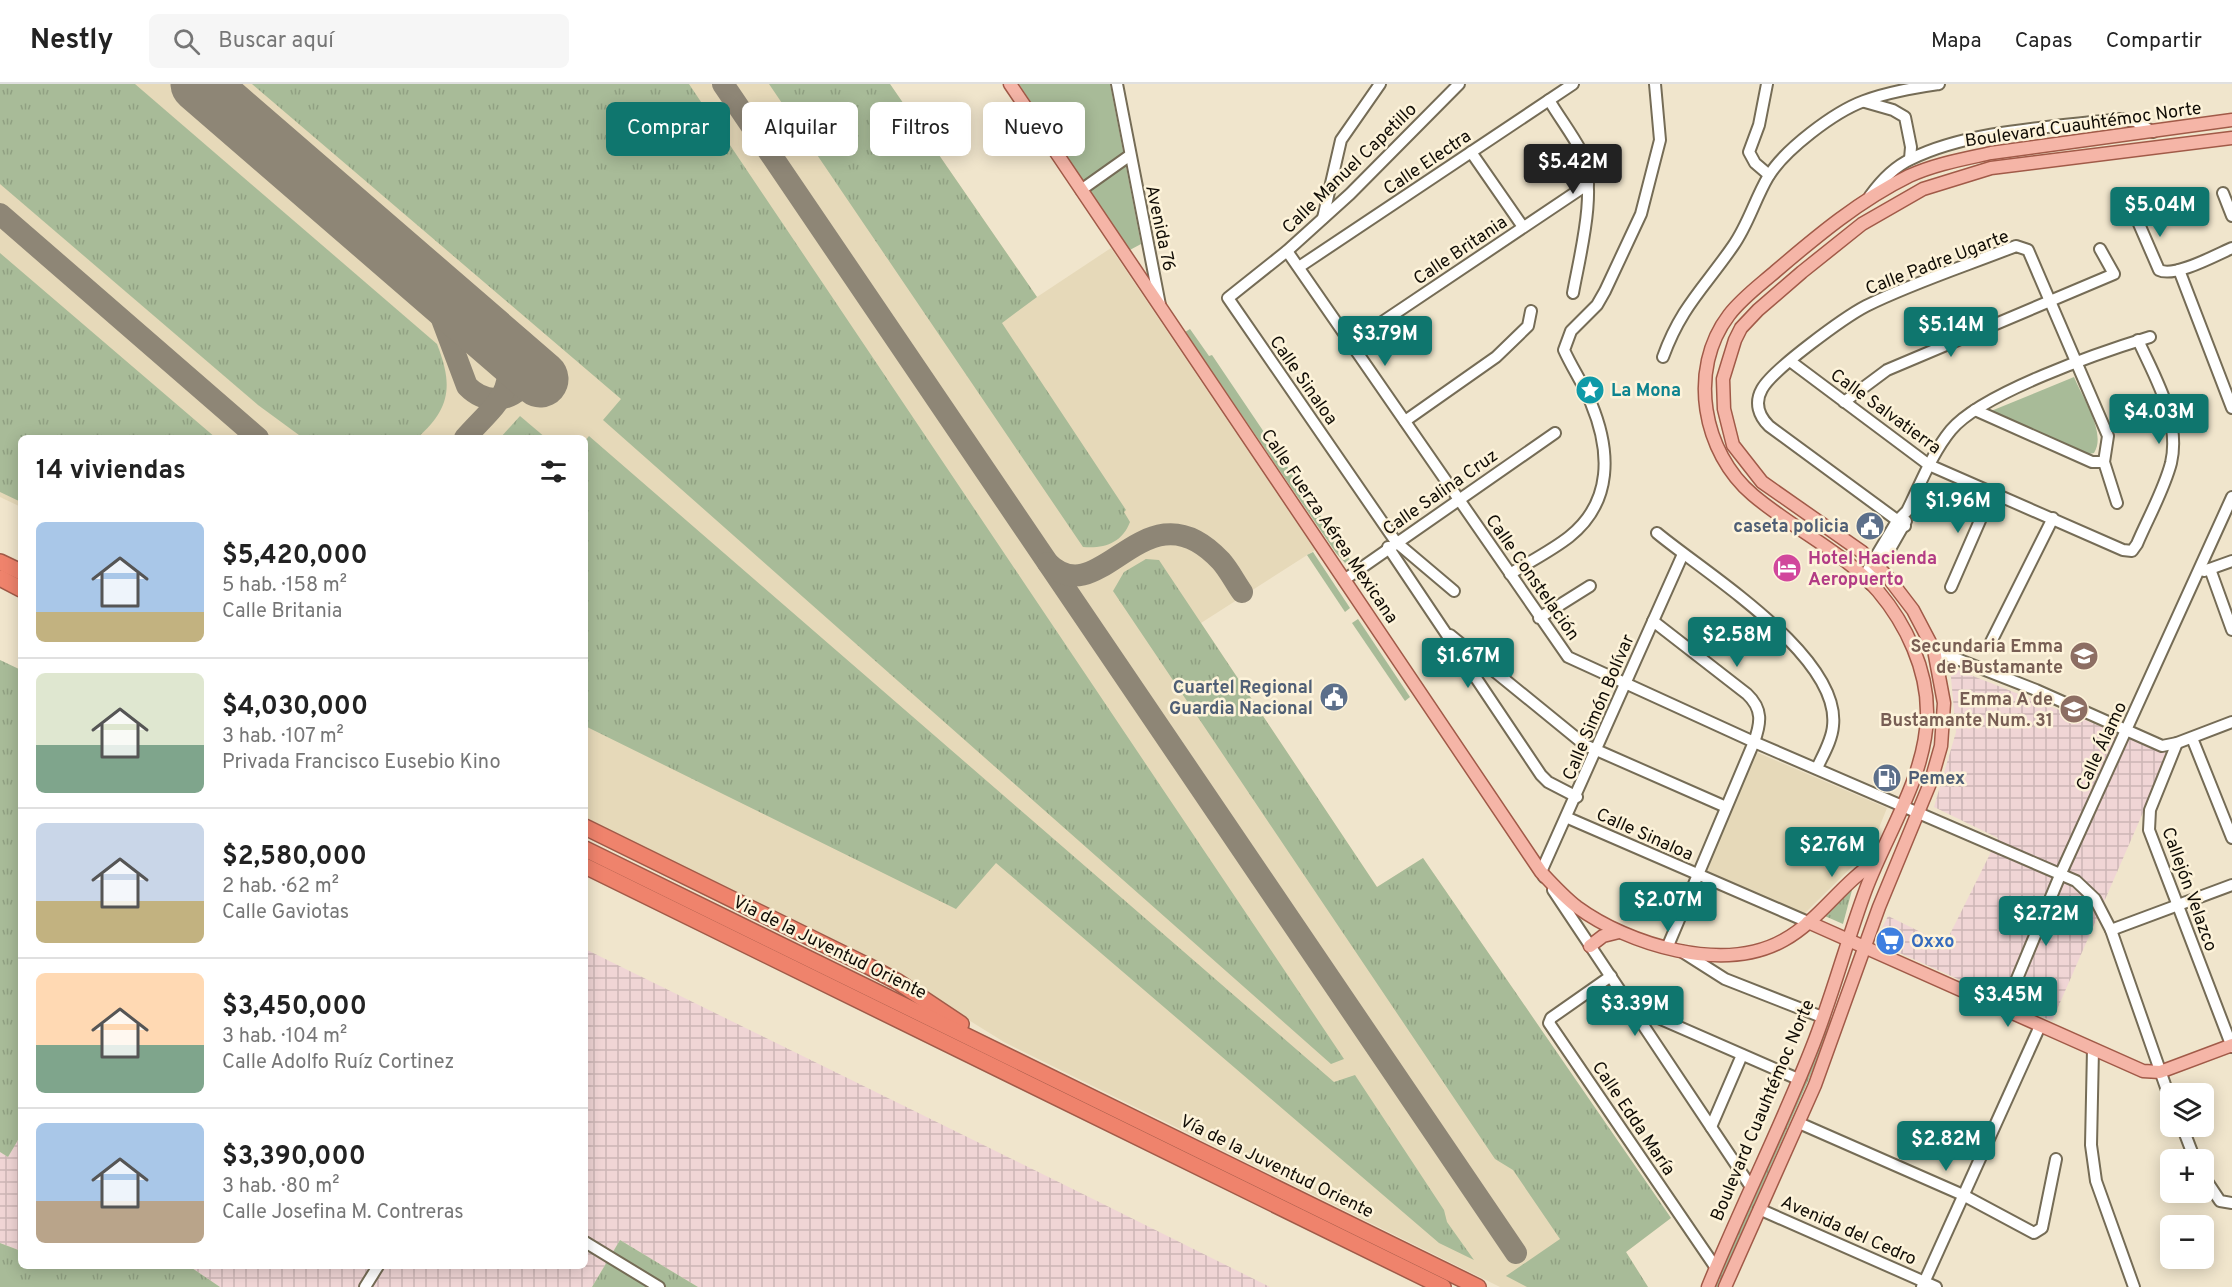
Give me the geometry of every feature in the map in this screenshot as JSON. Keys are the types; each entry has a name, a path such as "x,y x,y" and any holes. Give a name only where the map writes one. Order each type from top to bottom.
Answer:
{"highway":[{"path":"0,561 18,570"},
{"path":"0,578 18,587"},
{"path":"588,828 878,971 1009,1056"},
{"name":"Via de la Juventud Oriente","path":"588,850 1058,1080"},
{"name":"Via de la Juventud Oriente","path":"588,867 1051,1094"},
{"name":"Vía de la Juventud Oriente","path":"1058,1080 1478,1287"},
{"name":"Vía de la Juventud Oriente","path":"1051,1094 1443,1287"}],"main road":[{"name":"Calle Fuerza Aérea Mexicana","path":"1010,84 1541,872 1579,908 1619,932 1667,948 1724,955 1754,951 1785,940 1808,922 1863,869 1877,861"},
{"name":"Boulevard Cuauhtémoc Norte","path":"1708,1287 1798,1079 1822,1017 1877,861 1902,804 1924,742 1927,708 1917,662 1899,619 1867,581 1752,494 1731,473 1712,435 1704,394 1708,362 1728,316 1793,256 1868,199 1908,177 1952,161 2032,146 2232,120"},
{"name":"Boulevard Cuauhtémoc Norte","path":"1725,1287 1830,1049 1864,947 1937,764 1944,703 1934,650 1913,610 1877,564 1762,482 1733,445 1724,409 1723,379 1741,328 1778,291 1862,224 1923,189 1990,168 2232,138"},
{"path":"1808,922 2143,1071 2160,1072 2232,1046"},
{"path":"1590,946 1603,936 1619,932"}],"street":[{"name":"Avenida 76","path":"1117,84 1160,307"},
{"path":"1323,218 1327,191 1341,140 1380,84"},
{"name":"Calle Manuel Capetillo","path":"1287,251 1459,84"},
{"name":"Calle Electra","path":"1299,267 1573,84"},
{"path":"1510,574 1570,536 1589,513 1603,489 1607,467 1601,432 1591,402 1564,350 1571,332 1597,305 1605,291 1641,214 1660,140 1655,84"},
{"path":"1767,84 1759,125 1749,152 1755,163 1769,175"},
{"path":"1663,357 1674,326 1740,237 1769,175 1796,145 1862,102 1908,89 1939,84"},
{"path":"1549,100 1581,152 1588,184 1588,200 1573,293"},
{"path":"1862,102 1893,110 1905,117 1910,137 1910,159"},
{"path":"1868,199 1881,181 1910,159 1943,147 1998,134 2120,119 2134,121 2153,132"},
{"path":"1471,152 1523,227"},
{"path":"1081,190 1130,156"},
{"name":"Calle Britania","path":"1351,343 1588,184"},
{"path":"2223,193 2232,216"},
{"path":"2136,217 2159,270 2164,273 2179,270 2232,248"},
{"name":"Calle Padre Ugarte","path":"1901,523 1769,426 1760,417 1758,406 1762,388 1790,361 1838,323 1867,306 2016,246 2028,250 2108,435 2104,462"},
{"path":"1844,402 1887,370 2114,274 2100,249"},
{"name":"Calle Constelación","path":"1287,251 1568,657 1754,742 2061,873 2086,888 2096,899 2111,930 2164,1083"},
{"name":"Calle Sinaloa","path":"1287,251 1228,298 1541,775 1548,782 1577,797"},
{"path":"2179,270 2231,404"},
{"path":"1405,421 1496,357 1523,332 1531,320 1531,311"},
{"path":"1867,581 1901,523 1929,465 1949,432 1990,400 2076,363 2150,336"},
{"name":"Calle Salvatierra","path":"1790,361 1929,465 2123,550 2132,551 2138,544 2170,465 2173,446 2172,423 2138,340"},
{"path":"1975,410 2091,462 2104,462 2117,503"},
{"name":"Calle Salina Cruz","path":"1344,580 1555,433"},
{"path":"1951,587 1992,493"},
{"name":"Calle Álamo","path":"2004,1010 2061,873 2126,730 2205,571 2232,497"},
{"path":"1991,642 2053,518"},
{"path":"1877,564 1896,541 1901,523"},
{"path":"1658,533 1787,635 1807,658 1822,682 1834,725 1817,768"},
{"path":"1392,545 1454,591"},
{"name":"Calle Simón Bolívar","path":"1541,872 1568,818 1683,554"},
{"path":"2232,561 2205,571 2232,630"},
{"path":"1539,618 1590,586"},
{"path":"1653,621 1756,703 1760,716 1754,742 1667,948"},
{"path":"1450,635 1569,733 1597,750 1726,807"},
{"path":"1934,650 2162,746 2192,738 2232,722"},
{"path":"2192,738 2232,838"},
{"name":"Callejón Velazco","path":"2177,743 2148,821 2232,1046"},
{"name":"Calle Sinaloa","path":"1568,818 1808,922"},
{"path":"1541,872 1751,1187"},
{"path":"2111,930 2232,885"},
{"path":"1682,951 1725,979 1822,1017"},
{"name":"Calle Edda María","path":"1611,976 1551,1017 1549,1023 1716,1268"},
{"path":"1631,1006 1798,1079"},
{"path":"1923,1284 2040,1026"},
{"path":"2093,1049 2091,1145 2096,1181 2134,1287"},
{"path":"1711,1127 1742,1054"},
{"path":"1798,1123 1964,1195 2034,1233 2042,1228 2056,1159"},
{"path":"2214,1192 2220,1201 2232,1203"},
{"name":"Avenida del Cedro","path":"1759,1209 1923,1284 1936,1287"},
{"path":"588,1244 659,1287"},
{"path":"365,1287 376,1269"}],"shaded area":[{"path":"0,84 890,84 902,102 870,102 870,156 940,156 1037,297 1111,248 1315,550 1201,623 1377,887 1423,858 1671,1218 1626,1252 1648,1287 1500,1287 1004,1042 917,988 588,823 588,435 18,435 18,506 0,497"},
{"path":"1950,667 2169,753 2052,1021 1875,942 1888,916 1945,944 1998,838 1934,807 1956,732"},
{"path":"1756,752 1887,808 1871,848 1804,914 1703,870"},
{"path":"588,950 1270,1287 698,1287 620,1240 592,1287 220,1287 193,1269 588,1269"},
{"path":"18,1140 18,1250 0,1243 0,1152 8,1157"}],"green space":[{"path":"0,84 135,84 437,344 447,384 446,395 437,416 420,435 299,435 258,405 0,184"},
{"path":"252,84 689,84 701,102 606,102 606,156 730,156 730,145 1344,1059 1331,1064 603,420 621,399"},
{"path":"769,84 890,84 902,102 870,102 870,156 940,156 1037,297 1002,323 1126,510 1124,512 1130,522 1117,540 1105,546 1083,547 818,156 858,156 858,102 781,102"},
{"path":"1019,84 1110,84 1141,244 1128,251 1066,156 1085,156 1085,102 1031,102"},
{"path":"0,253 212,435 18,435 18,501 0,492"},
{"path":"1190,329 1209,356 1212,355 1353,564 1346,564 1336,553 1185,332"},
{"path":"2074,377 2095,425 2097,445 2094,453 2089,454 1991,411"},
{"path":"520,416 542,435 503,435"},
{"path":"588,437 1334,1082 1355,1075 1444,1210 1447,1222 1474,1260 1439,1243 996,863 956,909 588,727"},
{"path":"1313,552 1350,608 1345,612 1307,555"},
{"path":"1146,559 1159,560 1377,887 1423,858 1671,1218 1626,1252 1648,1287 1527,1287 1506,1276 1560,1239 1513,1170 1495,1159 1113,591 1124,572"},
{"path":"1358,619 1410,697 1405,701 1352,623"},
{"path":"0,660 18,669 18,1140 8,1157 0,1152"},
{"path":"1856,875 1843,924 1818,913"},
{"path":"1831,1017 1828,1035 1718,1287 1713,1287"},
{"path":"620,1240 698,1287 592,1287"},
{"path":"0,1243 18,1250 18,1269 193,1269 220,1287 0,1287"}],"taxiway":[{"path":"723,84 1516,1253"},
{"path":"0,214 255,435"},
{"path":"417,273 431,290 467,386 481,396 495,399 509,396 520,389 528,378 532,366 530,353 517,336 483,327 468,317"},
{"path":"468,435 502,396 506,385 508,373 506,359 499,344"},
{"path":"1048,563 1068,575 1087,574 1147,540 1169,534 1194,540 1221,561 1242,592"}],"runway":[{"path":"199,84 540,379"}],"place":[{"name":"La Mona","path":"1590,390"},
{"name":"caseta policia","path":"1870,526"},
{"name":"Hotel Hacienda Aeropuerto","path":"1787,568"},
{"name":"Secundaria Emma de Bustamante","path":"2084,656"},
{"name":"Cuartel Regional Guardia Nacional","path":"1334,697"},
{"name":"Emma A de Bustamante Num. 31","path":"2074,709"},
{"name":"Pemex","path":"1887,778"},
{"name":"Oxxo","path":"1890,941"}]}
